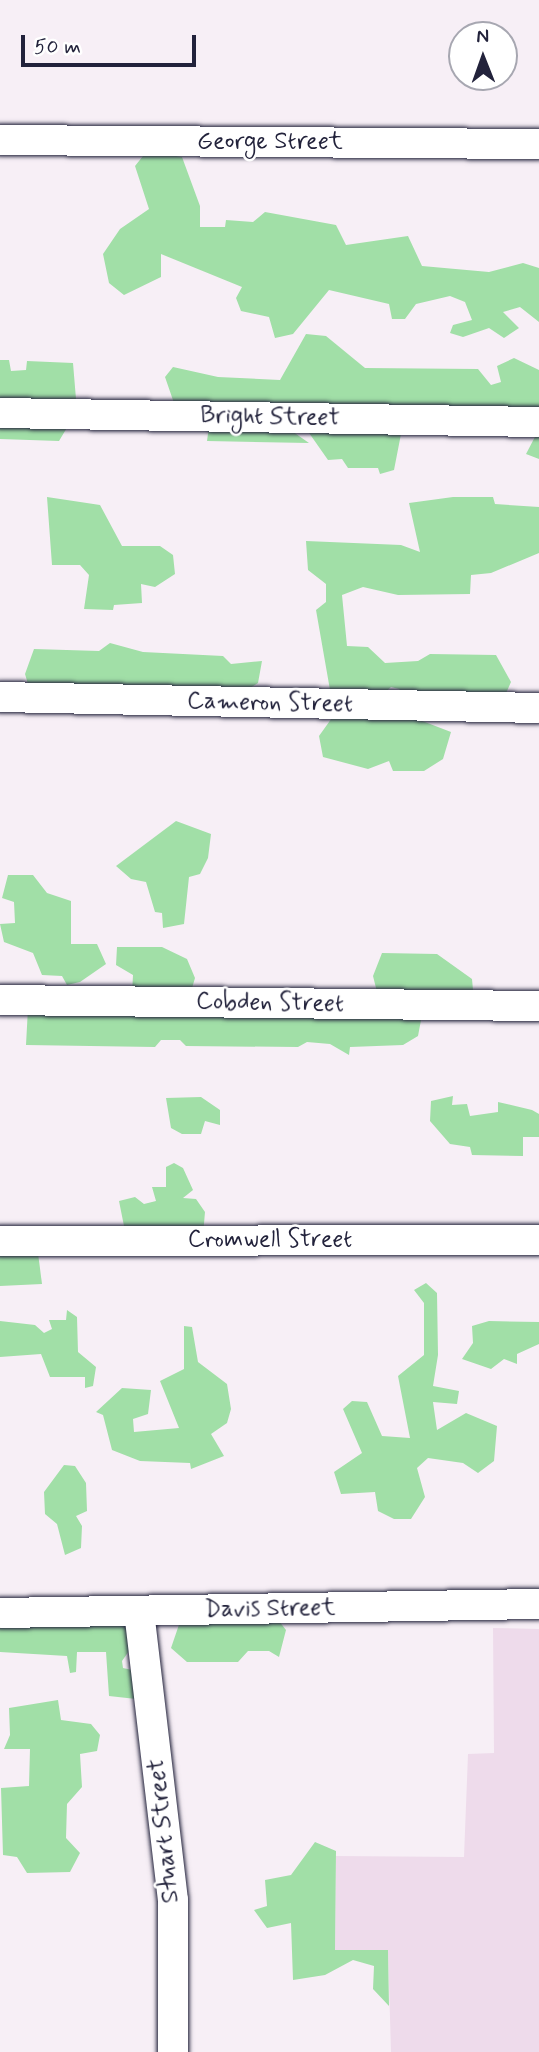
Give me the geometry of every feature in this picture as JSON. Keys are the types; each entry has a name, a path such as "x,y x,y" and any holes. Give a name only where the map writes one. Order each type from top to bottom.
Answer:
{"street":[{"name":"George Street","path":"0,140 539,144"},
{"name":"Bright Street","path":"0,413 539,422"},
{"name":"Cameron Street","path":"0,697 539,708"},
{"name":"Cobden Street","path":"0,1000 539,1006"},
{"name":"Cromwell Street","path":"0,1241 539,1240"},
{"name":"Davis Street","path":"0,1613 539,1605"},
{"name":"Stuart Street","path":"139,1611 173,1900 173,2052"}],"shaded area":[{"path":"493,1628 539,1629 539,2052 391,2052 388,1950 335,1950 336,1856 464,1857 468,1754 494,1753"}],"green space":[{"path":"147,151 182,157 200,206 200,227 225,227 226,220 253,222 265,212 336,225 346,245 408,236 422,266 489,272 523,263 539,268 539,322 520,307 503,312 519,328 504,338 489,328 463,337 450,333 453,325 472,320 465,302 450,296 416,304 405,319 392,319 389,304 329,290 293,334 275,338 269,317 241,311 236,298 242,287 161,254 161,277 124,295 109,283 103,254 120,229 149,209 135,166"},
{"path":"306,334 326,336 365,368 478,369 491,385 501,382 497,366 514,358 539,370 539,459 526,454 537,433 401,434 394,470 380,474 378,468 348,468 342,459 328,460 307,430 289,429 309,443 207,441 211,413 175,406 165,377 173,367 218,377 280,380"},
{"path":"0,360 9,360 11,371 26,370 27,361 73,363 77,411 59,441 0,439"},
{"path":"47,497 100,505 122,546 160,546 173,555 175,574 155,587 141,584 142,603 114,605 113,610 84,609 89,575 80,565 52,565"},
{"path":"453,497 493,497 495,504 539,507 539,553 491,573 471,575 470,594 398,595 363,587 342,595 347,646 368,647 385,663 418,661 430,654 496,655 511,682 504,698 412,704 399,689 391,687 374,703 330,690 316,610 326,602 326,584 308,570 306,541 401,545 420,552 409,503"},
{"path":"110,643 143,652 223,656 231,664 262,661 258,683 234,698 28,684 25,674 34,649 99,651"},
{"path":"404,714 451,732 443,759 424,771 393,771 389,761 368,769 323,757 319,736 334,715"},
{"path":"176,821 211,834 208,858 200,874 189,877 184,924 163,928 162,913 155,912 146,882 131,879 116,866"},
{"path":"8,875 33,875 47,893 71,901 71,944 97,944 106,964 80,982 67,985 62,976 42,975 33,953 4,942 0,924 15,923 14,902 2,898"},
{"path":"117,947 162,947 187,959 195,978 190,995 278,988 288,998 378,996 373,976 382,953 437,954 472,979 473,990 445,1010 422,1015 418,1036 403,1045 350,1047 349,1055 330,1044 307,1042 298,1047 186,1046 180,1040 161,1040 155,1047 26,1045 28,1008 132,993 133,975 116,965"},
{"path":"453,1096 452,1105 467,1104 470,1116 498,1112 498,1102 532,1110 539,1114 539,1137 523,1137 523,1156 472,1155 470,1147 450,1144 430,1121 431,1101"},
{"path":"201,1097 220,1110 220,1125 205,1121 201,1134 182,1134 171,1128 166,1098"},
{"path":"174,1163 183,1168 193,1190 183,1198 196,1199 205,1212 203,1235 124,1226 119,1201 135,1197 144,1204 156,1201 152,1187 166,1187 166,1167"},
{"path":"38,1253 42,1284 0,1286 0,1254"},
{"path":"426,1283 437,1293 438,1355 433,1386 459,1391 457,1404 433,1402 437,1430 466,1413 497,1426 494,1461 478,1473 463,1463 428,1458 417,1468 425,1497 411,1519 394,1519 378,1511 375,1492 341,1494 334,1472 362,1453 343,1409 352,1401 367,1402 382,1436 410,1438 398,1376 424,1355 424,1303 414,1290"},
{"path":"67,1310 77,1317 78,1352 96,1367 93,1386 85,1388 85,1377 50,1377 41,1354 0,1357 0,1321 35,1325 44,1333 52,1329 49,1320 66,1320"},
{"path":"489,1321 539,1322 539,1344 517,1354 517,1364 504,1359 491,1369 462,1359 473,1343 472,1326"},
{"path":"184,1326 192,1327 198,1362 227,1384 231,1409 227,1423 211,1434 224,1456 191,1469 190,1463 140,1461 112,1450 103,1415 96,1412 122,1388 151,1390 148,1414 133,1419 134,1432 179,1428 160,1381 184,1369"},
{"path":"64,1465 75,1466 86,1483 87,1511 76,1516 82,1526 81,1548 65,1555 57,1524 45,1514 44,1492"},
{"path":"272,1612 286,1630 279,1657 269,1651 248,1651 238,1662 187,1662 171,1648 183,1613"},
{"path":"0,1614 129,1614 129,1651 122,1661 123,1668 132,1670 136,1699 109,1696 106,1652 77,1652 76,1672 70,1673 67,1656 0,1652"},
{"path":"58,1700 61,1720 91,1724 100,1735 97,1751 80,1754 82,1787 67,1804 66,1838 80,1853 70,1872 27,1873 17,1857 3,1855 1,1788 29,1786 30,1749 4,1749 10,1735 9,1708"},
{"path":"315,1842 336,1851 335,1950 388,1950 389,2006 373,1989 374,1966 353,1960 325,1975 293,1980 291,1923 267,1928 254,1910 267,1906 265,1880 291,1875"}]}
